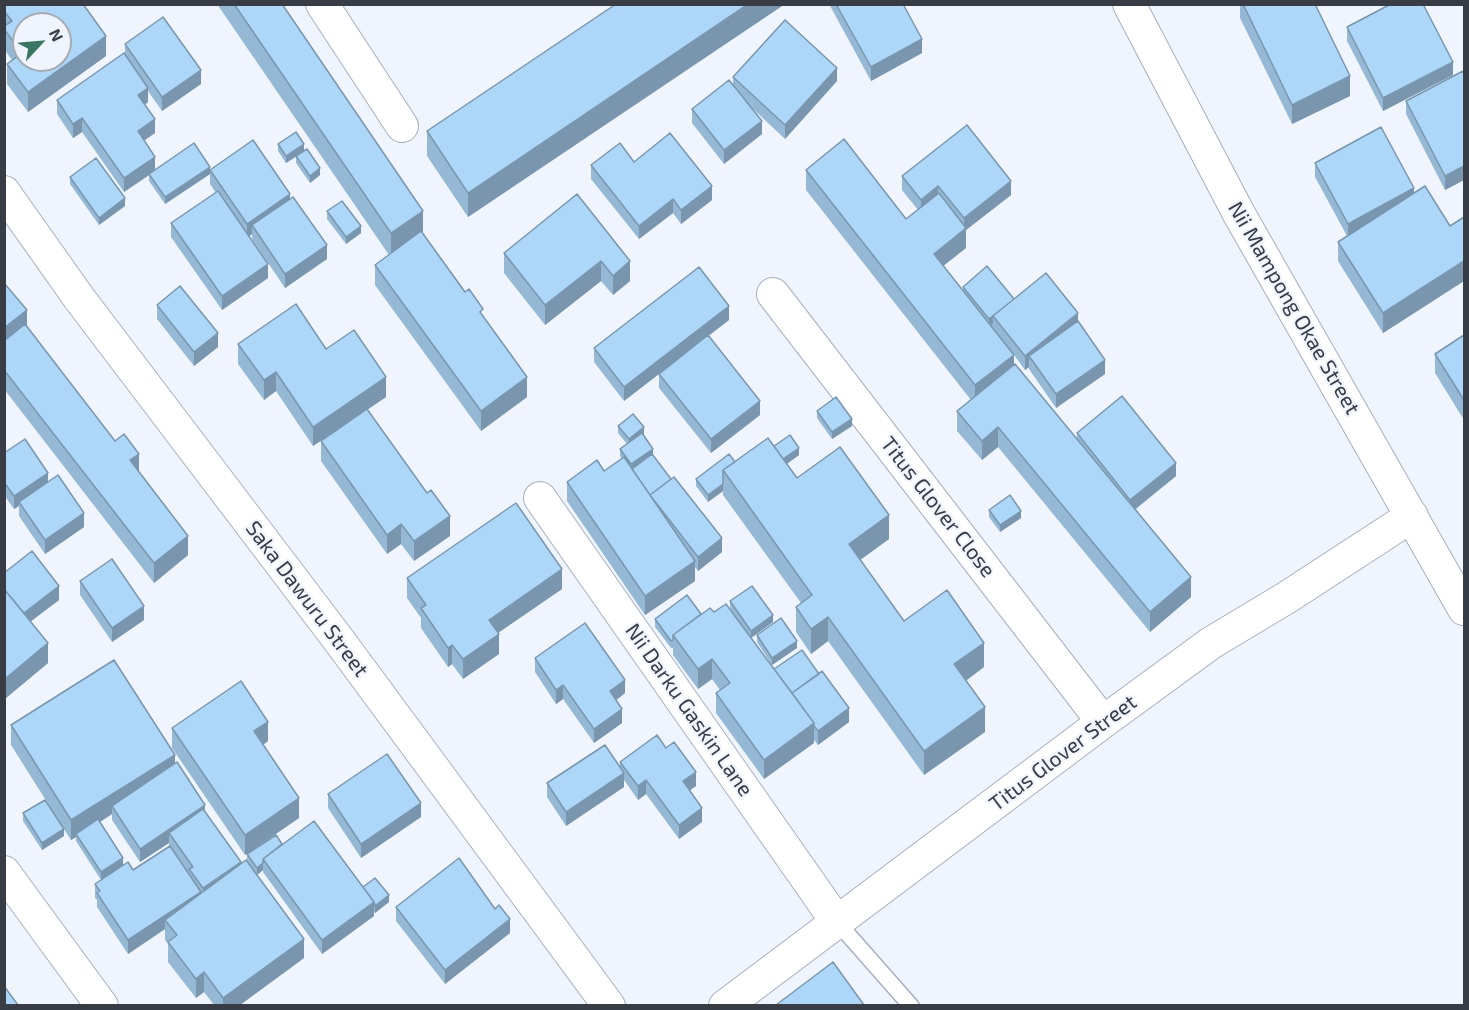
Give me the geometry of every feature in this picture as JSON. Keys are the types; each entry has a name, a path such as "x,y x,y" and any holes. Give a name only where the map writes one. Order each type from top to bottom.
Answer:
{"street":[{"path":"322,4 402,126"},
{"name":"Nii Mampong Okae Street","path":"1129,4 1239,214 1464,609"},
{"name":"Saka Dawuru Street","path":"4,192 79,298 345,649 609,1005"},
{"name":"Titus Glover Close","path":"773,294 1103,722"},
{"name":"Nii Darku Gaskin Lane","path":"540,498 837,922"},
{"name":"Titus Glover Street","path":"725,1005 1211,643 1286,598 1412,516"},
{"path":"4,872 102,1005"}],"lane":[{"path":"837,922 911,1005"}],"building":[{"path":"4,4 83,4 106,36 72,60 72,12 12,12 12,21 4,11"},
{"path":"234,4 282,4 423,211 391,233"},
{"path":"616,4 748,4 468,193 427,131"},
{"path":"836,4 903,4 922,39 871,67"},
{"path":"1243,4 1315,4 1350,76 1292,105"},
{"path":"1391,4 1423,4 1453,62 1383,98 1347,27"},
{"path":"163,17 201,70 162,97 125,44"},
{"path":"785,20 837,68 785,125 733,77"},
{"path":"12,21 12,40 4,29 4,26"},
{"path":"124,53 148,88 138,95 155,119 138,131 155,157 124,178 82,118 73,124 57,100"},
{"path":"12,60 12,71 7,64"},
{"path":"1463,71 1464,166 1445,176 1406,101"},
{"path":"13,72 56,72 28,92"},
{"path":"729,80 762,121 724,150 692,109"},
{"path":"967,125 1011,181 964,218 938,186 921,200 902,176"},
{"path":"1381,127 1414,188 1348,224 1315,163"},
{"path":"296,132 304,144 286,156 278,144"},
{"path":"670,133 712,186 681,210 673,199 639,226 591,165 620,143 634,162"},
{"path":"844,139 906,219 939,193 966,228 934,254 1014,355 975,385 806,170"},
{"path":"253,140 290,194 247,224 210,170"},
{"path":"194,143 210,167 165,197 149,174"},
{"path":"307,149 320,168 310,176 296,156"},
{"path":"96,158 125,198 99,218 70,177"},
{"path":"1425,186 1450,226 1464,217 1464,261 1383,313 1338,242"},
{"path":"218,191 268,264 222,296 171,223"},
{"path":"577,194 630,261 613,276 601,261 545,305 504,253"},
{"path":"293,197 327,245 285,274 252,225"},
{"path":"342,201 361,226 346,237 327,211"},
{"path":"421,231 465,292 469,289 483,309 480,312 527,377 481,411 375,265"},
{"path":"987,266 1014,299 989,319 963,287"},
{"path":"699,267 729,306 624,387 594,348"},
{"path":"1046,273 1078,313 1025,356 993,316"},
{"path":"4,283 27,310 4,328"},
{"path":"180,286 218,333 194,352 157,305"},
{"path":"296,304 326,349 354,330 386,377 313,427 276,372 264,380 238,344"},
{"path":"1078,321 1105,360 1056,394 1029,356"},
{"path":"25,324 115,441 124,434 139,454 130,460 188,536 154,563 4,370 4,341"},
{"path":"708,335 760,401 711,439 659,374"},
{"path":"1464,335 1464,400 1435,354"},
{"path":"1015,364 1191,577 1150,612 998,427 982,441 957,411"},
{"path":"1122,396 1176,463 1130,500 1077,433"},
{"path":"836,397 852,419 832,432 817,411"},
{"path":"367,409 427,493 431,490 450,516 414,541 401,524 387,535 321,441"},
{"path":"633,414 644,427 629,439 618,426"},
{"path":"642,433 653,449 631,464 620,449"},
{"path":"790,435 799,448 783,459 774,446"},
{"path":"768,438 797,478 840,447 889,515 849,544 904,621 947,590 984,643 954,664 985,707 924,751 828,617 811,629 796,607 812,595 723,470"},
{"path":"25,439 48,473 14,496 4,482 4,453"},
{"path":"652,454 671,479 650,495 632,469"},
{"path":"729,454 735,462 723,470 723,484 708,495 696,479"},
{"path":"624,457 695,561 645,596 567,482 597,460 604,471"},
{"path":"58,475 84,513 45,540 19,502"},
{"path":"674,477 722,538 698,557 650,495"},
{"path":"1010,495 1021,511 1000,525 989,510"},
{"path":"516,503 562,569 489,620 499,634 463,659 452,645 448,648 421,608 426,605 407,578"},
{"path":"32,551 59,586 24,613 4,589 4,573"},
{"path":"112,559 144,606 112,628 80,581"},
{"path":"752,586 773,615 751,631 730,601"},
{"path":"4,589 48,643 6,678 4,677"},
{"path":"687,595 701,614 673,635 671,641 655,619"},
{"path":"726,604 814,723 764,760 716,693 730,683 712,659 698,669 673,635 710,608 714,612"},
{"path":"781,618 797,641 772,658 757,635"},
{"path":"585,623 625,680 610,691 622,709 594,729 563,685 556,690 535,658"},
{"path":"802,650 819,674 792,693 774,669"},
{"path":"114,660 175,755 71,820 11,725"},
{"path":"822,671 849,708 818,731 792,693"},
{"path":"241,681 268,722 254,731 299,798 245,835 172,728"},
{"path":"657,735 666,748 674,742 696,772 683,781 702,808 679,825 646,780 638,786 620,762"},
{"path":"605,745 624,773 566,812 547,783"},
{"path":"387,754 421,803 361,844 328,794"},
{"path":"177,762 205,805 140,849 112,806"},
{"path":"45,800 64,829 42,843 23,813"},
{"path":"203,809 241,862 203,888 189,869 193,867 169,833"},
{"path":"98,819 123,858 101,872 76,834"},
{"path":"314,821 374,902 322,940 263,859"},
{"path":"276,835 282,844 263,859 263,863 257,868 247,854"},
{"path":"170,846 201,892 128,940 97,893 100,891 95,884 128,862 133,870"},
{"path":"459,858 495,909 499,905 510,919 445,970 396,907"},
{"path":"246,860 304,939 223,998 204,972 196,979 168,942 177,935 165,920"},
{"path":"375,878 389,895 375,906 363,887"},
{"path":"833,962 864,1005 776,1005"},
{"path":"4,986 18,1005 4,1005"}]}
